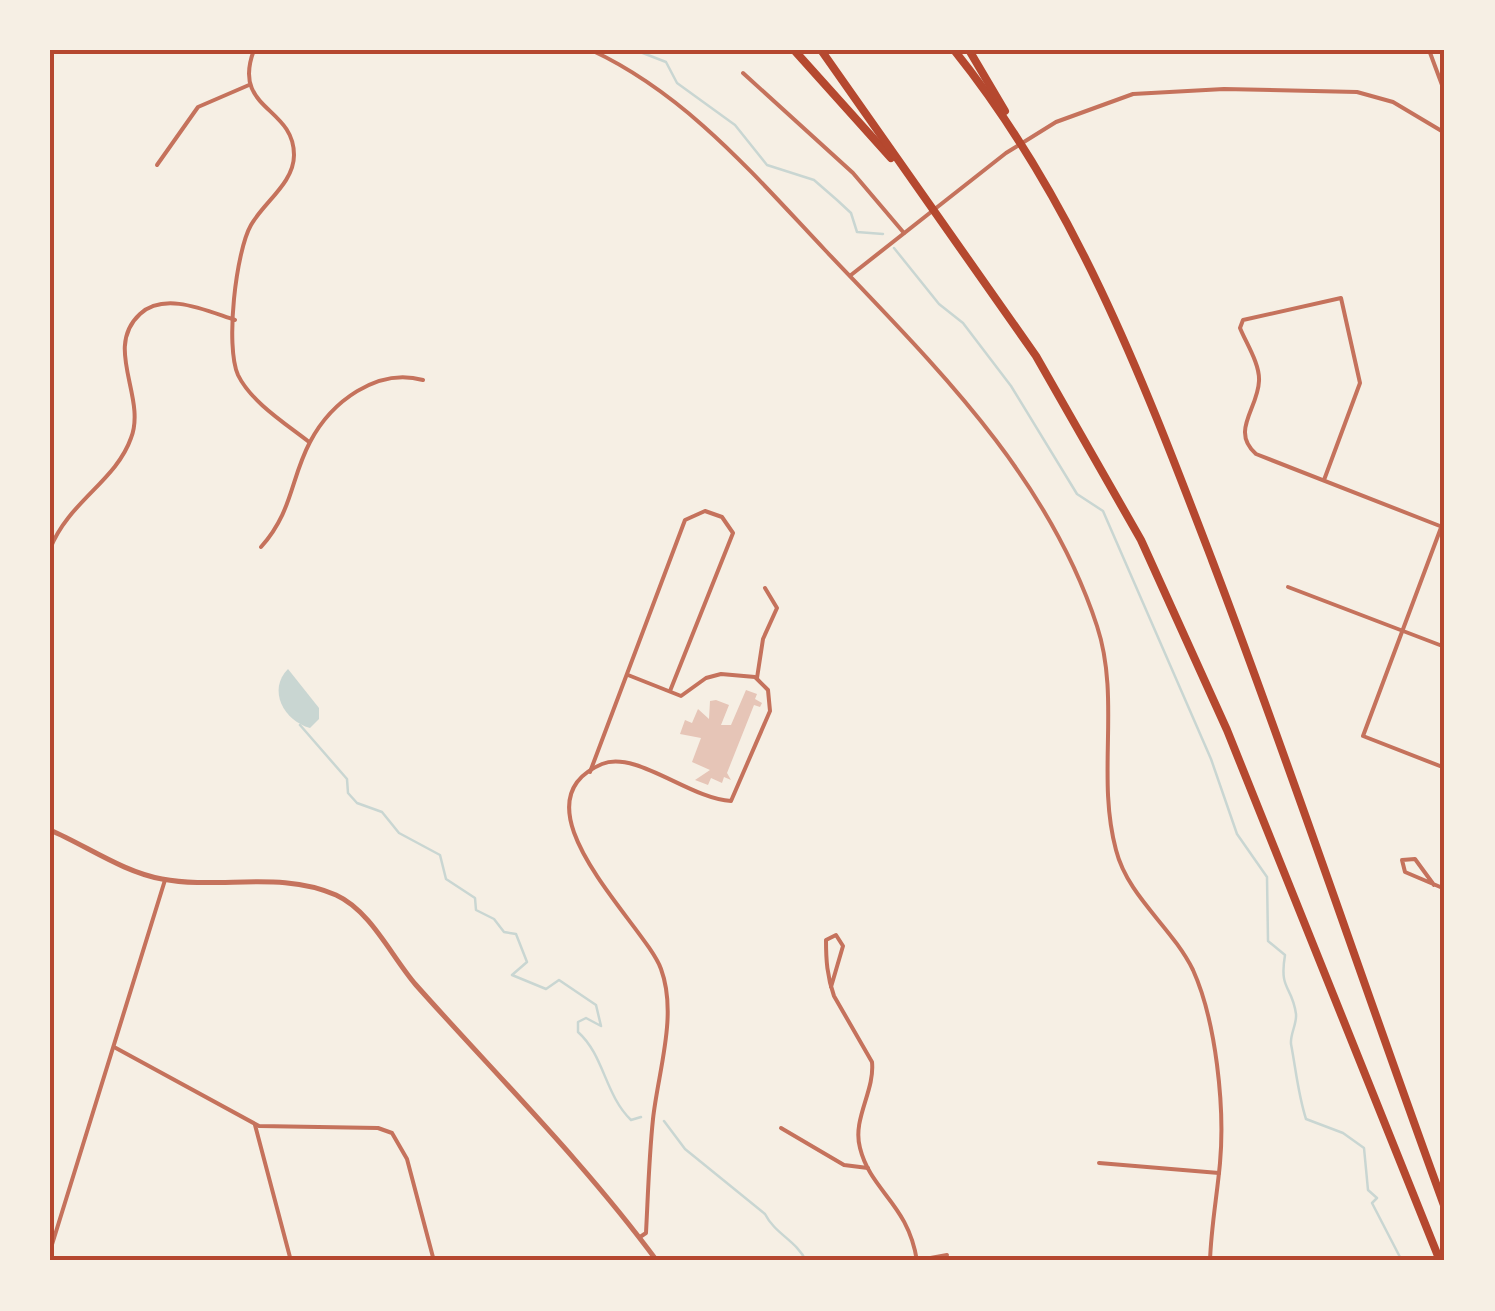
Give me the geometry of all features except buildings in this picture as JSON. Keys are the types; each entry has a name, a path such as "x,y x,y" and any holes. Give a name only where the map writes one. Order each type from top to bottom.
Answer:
{"highway":[{"path":"794,50 918,187"},
{"path":"821,50 1036,356 1154,567 1227,730 1440,1261"},
{"path":"954,50 986,86"},
{"path":"970,50 986,86 1033,160 1099,280 1148,394 1262,695 1445,1208"}],"street":[{"path":"254,50 247,71 248,85 285,127 294,158 288,177 246,237 236,280 238,376 273,413 310,442"},
{"path":"590,50 643,78 702,124 850,276 968,401 1005,449 1056,534 1090,604 1107,666 1106,793 1111,830 1126,876 1182,952 1206,1006 1215,1067 1219,1172 1210,1261"},
{"path":"1430,50 1445,93"},
{"path":"742,73 853,173 904,233"},
{"path":"158,164 198,107 248,85"},
{"path":"850,276 956,189 1056,122 1133,94 1224,89 1355,92 1393,102 1445,133"},
{"path":"1324,480 1360,383 1341,298 1250,315 1240,328 1259,374 1242,432 1245,444 1256,454 1443,527"},
{"path":"50,550 65,517 121,456 133,434 135,408 123,350 134,320 149,306 167,302 235,320"},
{"path":"261,547 284,515 310,442 341,403 360,389 392,376 423,380"},
{"path":"640,1237 646,1234 666,990 650,946 596,880 579,848 572,806 577,788 590,772 686,520 700,510 722,517 732,527 732,539 670,692"},
{"path":"1445,517 1363,736 1445,768"},
{"path":"1288,586 1445,647"},
{"path":"757,678 763,640 776,608 765,588"},
{"path":"590,772 622,761 676,786 722,800 734,799 772,705 768,690 757,678 713,675 681,696 628,675"},
{"path":"50,830 165,880 278,882 318,888 350,902 397,962 552,1130 657,1261"},
{"path":"1434,885 1415,859 1402,860 1405,872 1434,885 1445,889"},
{"path":"50,1251 165,880"},
{"path":"831,988 843,946 834,935 825,942 831,988 872,1062 858,1136 868,1168 910,1224 916,1261 946,1255"},
{"path":"114,1047 255,1124 378,1128 392,1133 407,1159 434,1261"},
{"path":"255,1124 291,1261"},
{"path":"781,1128 844,1165 868,1168"},
{"path":"1099,1163 1219,1172"}],"shaded area":[{"path":"288,669 319,708 319,719 310,728 293,719 281,704 279,686"}],"waterway":[{"path":"635,50 666,62 677,83 735,125 767,165 814,180 851,213 857,232 883,234"},
{"path":"894,248 939,304 963,323 1011,386 1077,494 1103,511 1211,759 1237,834 1267,877 1268,941 1285,955 1285,982 1296,1014 1291,1044 1306,1119 1343,1133 1364,1148 1368,1190 1377,1198 1372,1203 1402,1261"},
{"path":"300,725 347,779 348,793 357,803 382,812 399,833 440,855 446,879 475,898 476,910 494,919 504,932 516,934 527,962 512,975 546,989 559,980 596,1005 601,1026 586,1018 578,1022 578,1032 594,1052 622,1110 631,1120 641,1117"},
{"path":"664,1121 685,1149 765,1214 806,1261"}]}
